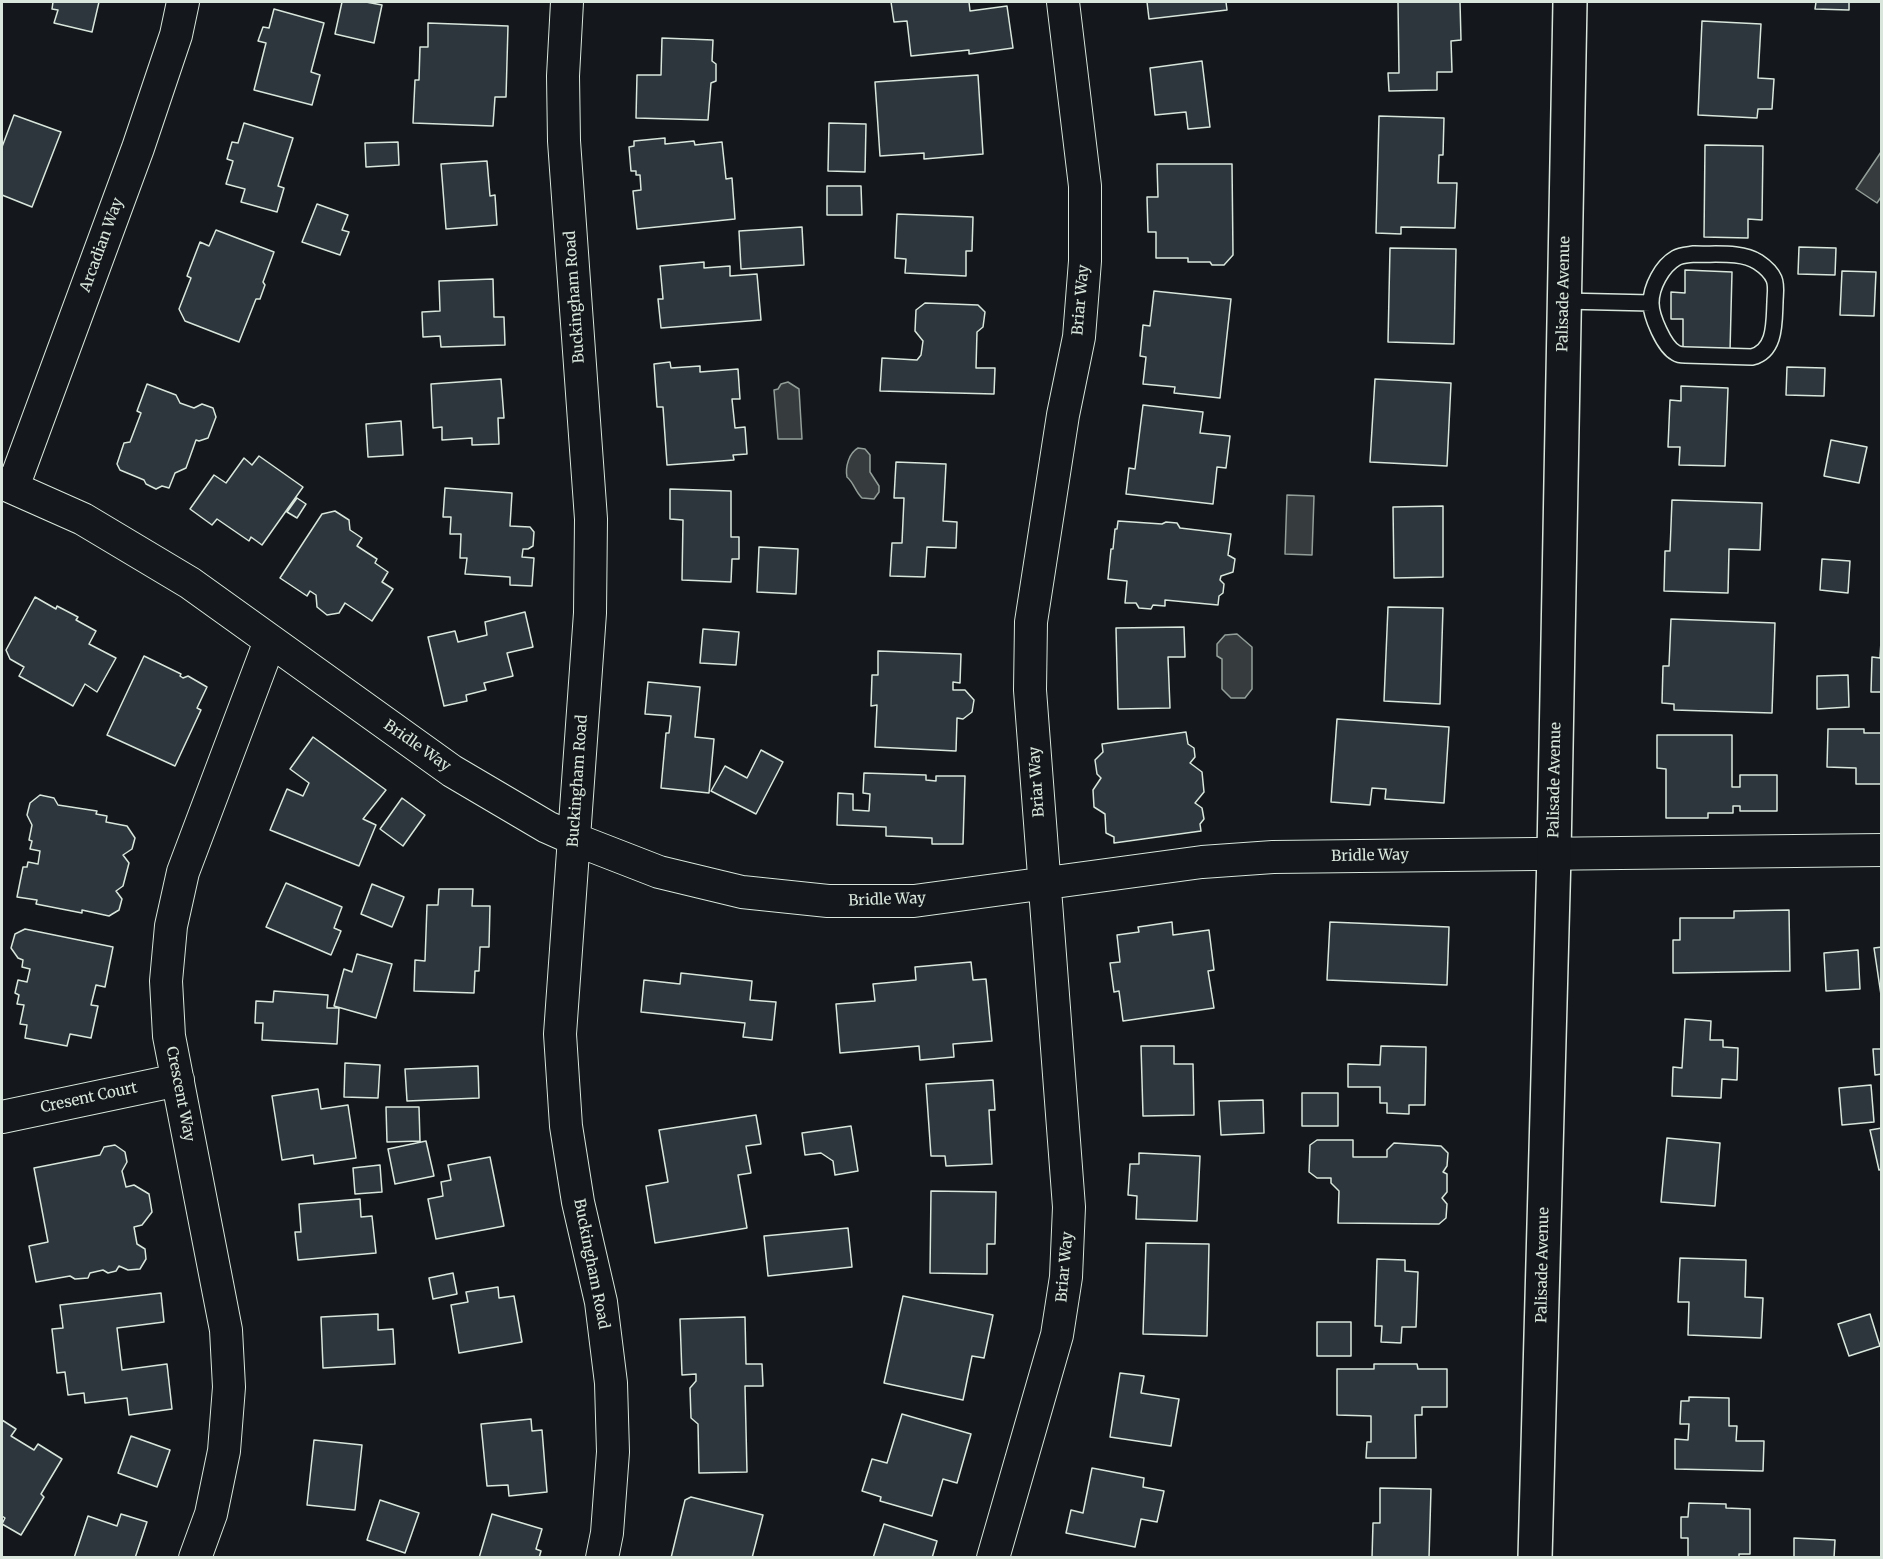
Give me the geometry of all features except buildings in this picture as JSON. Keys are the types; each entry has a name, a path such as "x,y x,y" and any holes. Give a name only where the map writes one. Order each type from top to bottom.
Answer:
{"main road":[{"name":"Palisade Avenue","path":"1535,1557 1554,854 1570,2"}],"street":[{"name":"Arcadian Way","path":"7,485 138,148 176,35 183,2"},
{"name":"Buckingham Road","path":"567,2 563,76 564,141 591,519 590,613 560,1034 566,1126 578,1202 601,1302 611,1383 613,1452 607,1533 602,1557"},
{"name":"Briar Way","path":"993,1557 1057,1335 1066,1277 1069,1207 1030,690 1031,622 1063,415 1078,337 1086,261 1085,186 1063,2"},
{"name":"Bridle Way","path":"7,485 83,519 181,577 452,771 547,826 659,872 742,892 828,901 914,901 1202,862 1273,857 1881,850"},
{"name":"Crescent Way","path":"195,1557 211,1514 224,1451 229,1387 226,1330 169,1036 166,981 171,926 183,872 270,641"},
{"name":"Cresent Court","path":"2,1117 178,1080"}],"lane":[{"path":"1730,255 1750,258 1769,271 1775,284 1774,324 1771,339 1762,353 1752,357 1676,353 1663,337 1653,315 1651,303 1656,284 1664,269 1677,257 1730,255"},
{"path":"1564,301 1651,303"}],"shaded area":[{"path":"1881,152 1881,197 1877,203 1856,189"},
{"path":"788,382 799,389 802,439 778,439 774,390"},
{"path":"858,448 865,449 870,455 870,472 879,486 879,492 874,499 862,498 847,477 848,461"},
{"path":"1287,495 1314,496 1312,555 1285,554"},
{"path":"1237,634 1252,647 1252,689 1245,698 1231,698 1222,689 1222,659 1217,656 1217,644 1225,635"}]}
